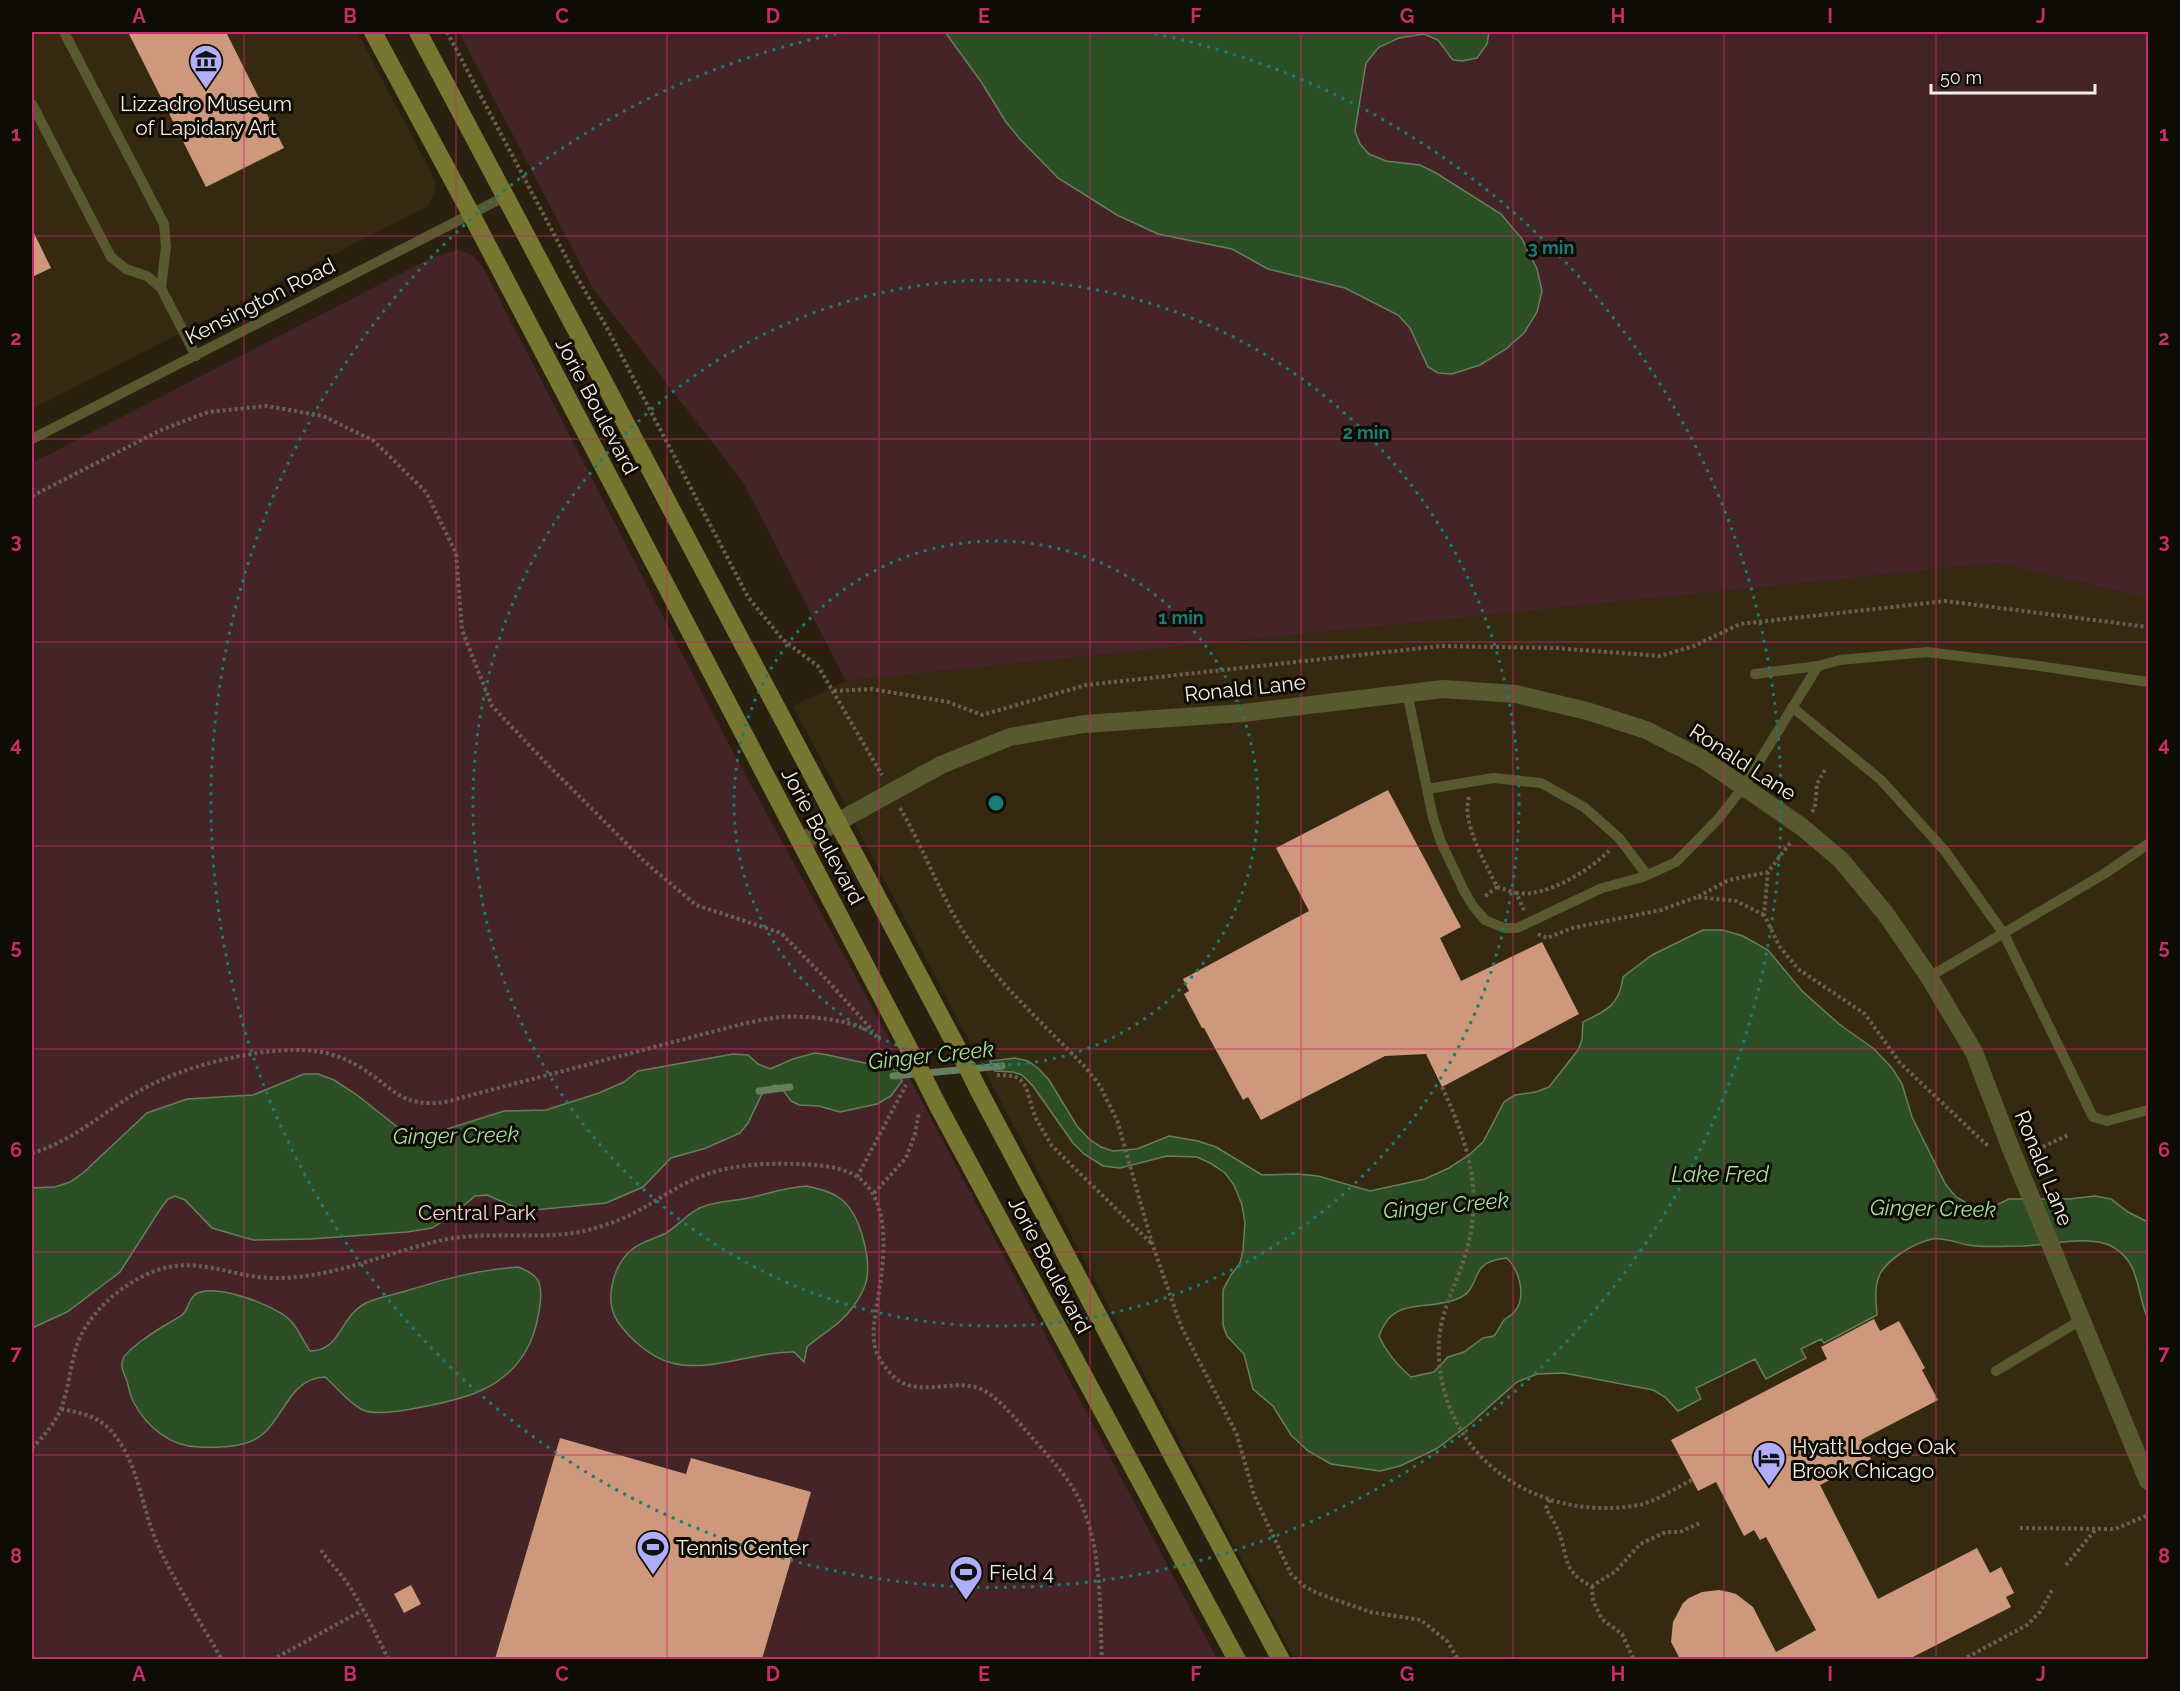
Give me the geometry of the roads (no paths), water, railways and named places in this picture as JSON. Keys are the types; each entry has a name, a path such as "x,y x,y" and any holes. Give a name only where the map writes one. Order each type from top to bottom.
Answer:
{"main road":[{"name":"Jorie Boulevard","path":"373,32 471,214 938,1106 1237,1659"},
{"name":"Jorie Boulevard","path":"418,32 1281,1659"}],"street":[{"name":"Ronald Lane","path":"801,842 941,765 1010,737 1084,724 1243,713 1443,688 1516,694 1587,711 1646,730 1703,759 1744,786 1802,827 1841,860 1885,913 1929,977 1974,1052 2148,1481"}],"lane":[{"path":"64,32 164,224 166,247 161,288"},
{"path":"32,104 111,257 126,269 147,276 161,288 196,356"},
{"name":"Kensington Road","path":"32,440 506,196"},
{"path":"1755,674 1818,666 1840,660 1927,652 2148,682"},
{"path":"1407,692 1427,789 1441,842 1473,906 1485,920 1504,928 1517,928 1602,888 1647,875 1676,862 1719,818 1744,786 1818,666"},
{"path":"1792,707 1881,780 1945,851 2004,934 2093,1118 2107,1121 2148,1110"},
{"path":"1427,789 1494,778 1541,783 1584,807 1619,838 1647,875"},
{"path":"1929,977 2004,934 2148,844"},
{"path":"1996,1371 2081,1320"}],"water":[{"path":"945,32 1489,32 1487,44 1477,58 1462,61 1453,60 1438,40 1424,34 1399,38 1379,47 1366,63 1355,131 1360,144 1369,154 1386,161 1420,165 1501,214 1522,239 1537,269 1542,291 1537,312 1524,333 1506,349 1480,365 1452,374 1438,373 1428,367 1410,328 1398,315 1345,288 1268,269 1232,249 1158,234 1117,215 1058,178 1006,122 982,83"},
{"name":"Lake Fred","path":"1703,930 1722,930 1743,936 1768,950 1802,991 1839,1024 1874,1049 1892,1068 1902,1084 1912,1117 1946,1185 1956,1197 1972,1206 1992,1207 2009,1199 2069,1199 2095,1196 2111,1199 2128,1212 2148,1222 2148,1319 2129,1261 2113,1247 2104,1243 2070,1241 1989,1247 1932,1239 1903,1252 1884,1268 1877,1284 1877,1315 1824,1343 1821,1339 1801,1349 1806,1358 1766,1379 1755,1359 1696,1388 1701,1399 1678,1411 1665,1397 1653,1390 1564,1373 1537,1374 1517,1382 1471,1423 1436,1449 1400,1466 1380,1471 1331,1464 1308,1451 1291,1435 1273,1406 1253,1389 1244,1354 1227,1336 1223,1325 1223,1290 1240,1263 1245,1223 1242,1205 1234,1185 1225,1173 1197,1157 1167,1156 1120,1168 1103,1166 1084,1154 1073,1143 1033,1086 1022,1075 995,1071 990,1061 1015,1058 1028,1061 1039,1069 1049,1080 1077,1126 1089,1139 1101,1147 1113,1151 1137,1149 1169,1136 1216,1147 1262,1175 1318,1176 1370,1191 1425,1179 1449,1168 1469,1155 1483,1142 1504,1102 1515,1095 1536,1092 1549,1087 1578,1050 1582,1040 1583,1022 1610,1006 1619,994 1623,977 1652,955","holes":["1507,1258 1520,1283 1519,1305 1504,1320 1494,1336 1483,1338 1464,1352 1448,1357 1434,1372 1411,1377 1392,1358 1379,1336 1385,1323 1393,1315 1411,1307 1445,1303 1457,1299 1471,1289 1485,1265 1494,1260"]},
{"path":"815,1053 897,1070 902,1081 891,1096 877,1104 840,1112 819,1106 799,1105 791,1101 776,1085 767,1088 740,1133 706,1148 671,1158 643,1187 606,1203 524,1211 487,1195 475,1196 450,1217 432,1228 310,1239 253,1240 212,1228 185,1200 175,1196 168,1199 161,1208 120,1272 67,1312 32,1328 32,1188 55,1187 70,1182 83,1173 147,1113 187,1099 253,1095 304,1074 318,1074 334,1080 357,1095 400,1129 418,1132 441,1131 504,1111 546,1110 599,1093 624,1082 638,1071 733,1054 748,1055 758,1064 770,1069"},
{"path":"807,1186 833,1194 848,1206 864,1241 867,1278 857,1301 847,1314 807,1347 804,1362 794,1352 717,1364 672,1363 656,1357 642,1347 618,1322 611,1305 612,1285 619,1266 634,1248 666,1233 702,1207"},
{"path":"518,1267 533,1275 540,1285 539,1312 529,1345 518,1362 501,1379 480,1391 456,1399 403,1410 373,1412 363,1410 352,1403 325,1377 313,1379 296,1390 271,1425 258,1438 233,1446 198,1447 169,1439 160,1434 146,1420 134,1403 123,1370 123,1359 130,1350 181,1316 186,1311 190,1300 196,1294 205,1291 230,1293 272,1308 293,1323 310,1351 320,1350 334,1340 350,1316 366,1303 461,1276"}],"waterway":[{"name":"Ginger Creek","path":"893,1076 1002,1066"},
{"name":"Ginger Creek","path":"759,1091 790,1087"}],"place":[{"name":"Lizzadro Museum of Lapidary Art","path":"206,90"},
{"name":"Hyatt Lodge Oak Brook Chicago","path":"1769,1487"},
{"name":"Tennis Center","path":"653,1576"},
{"name":"Field 4","path":"966,1601"}],"park label":[{"name":"Central Park","path":"477,1212"}]}
